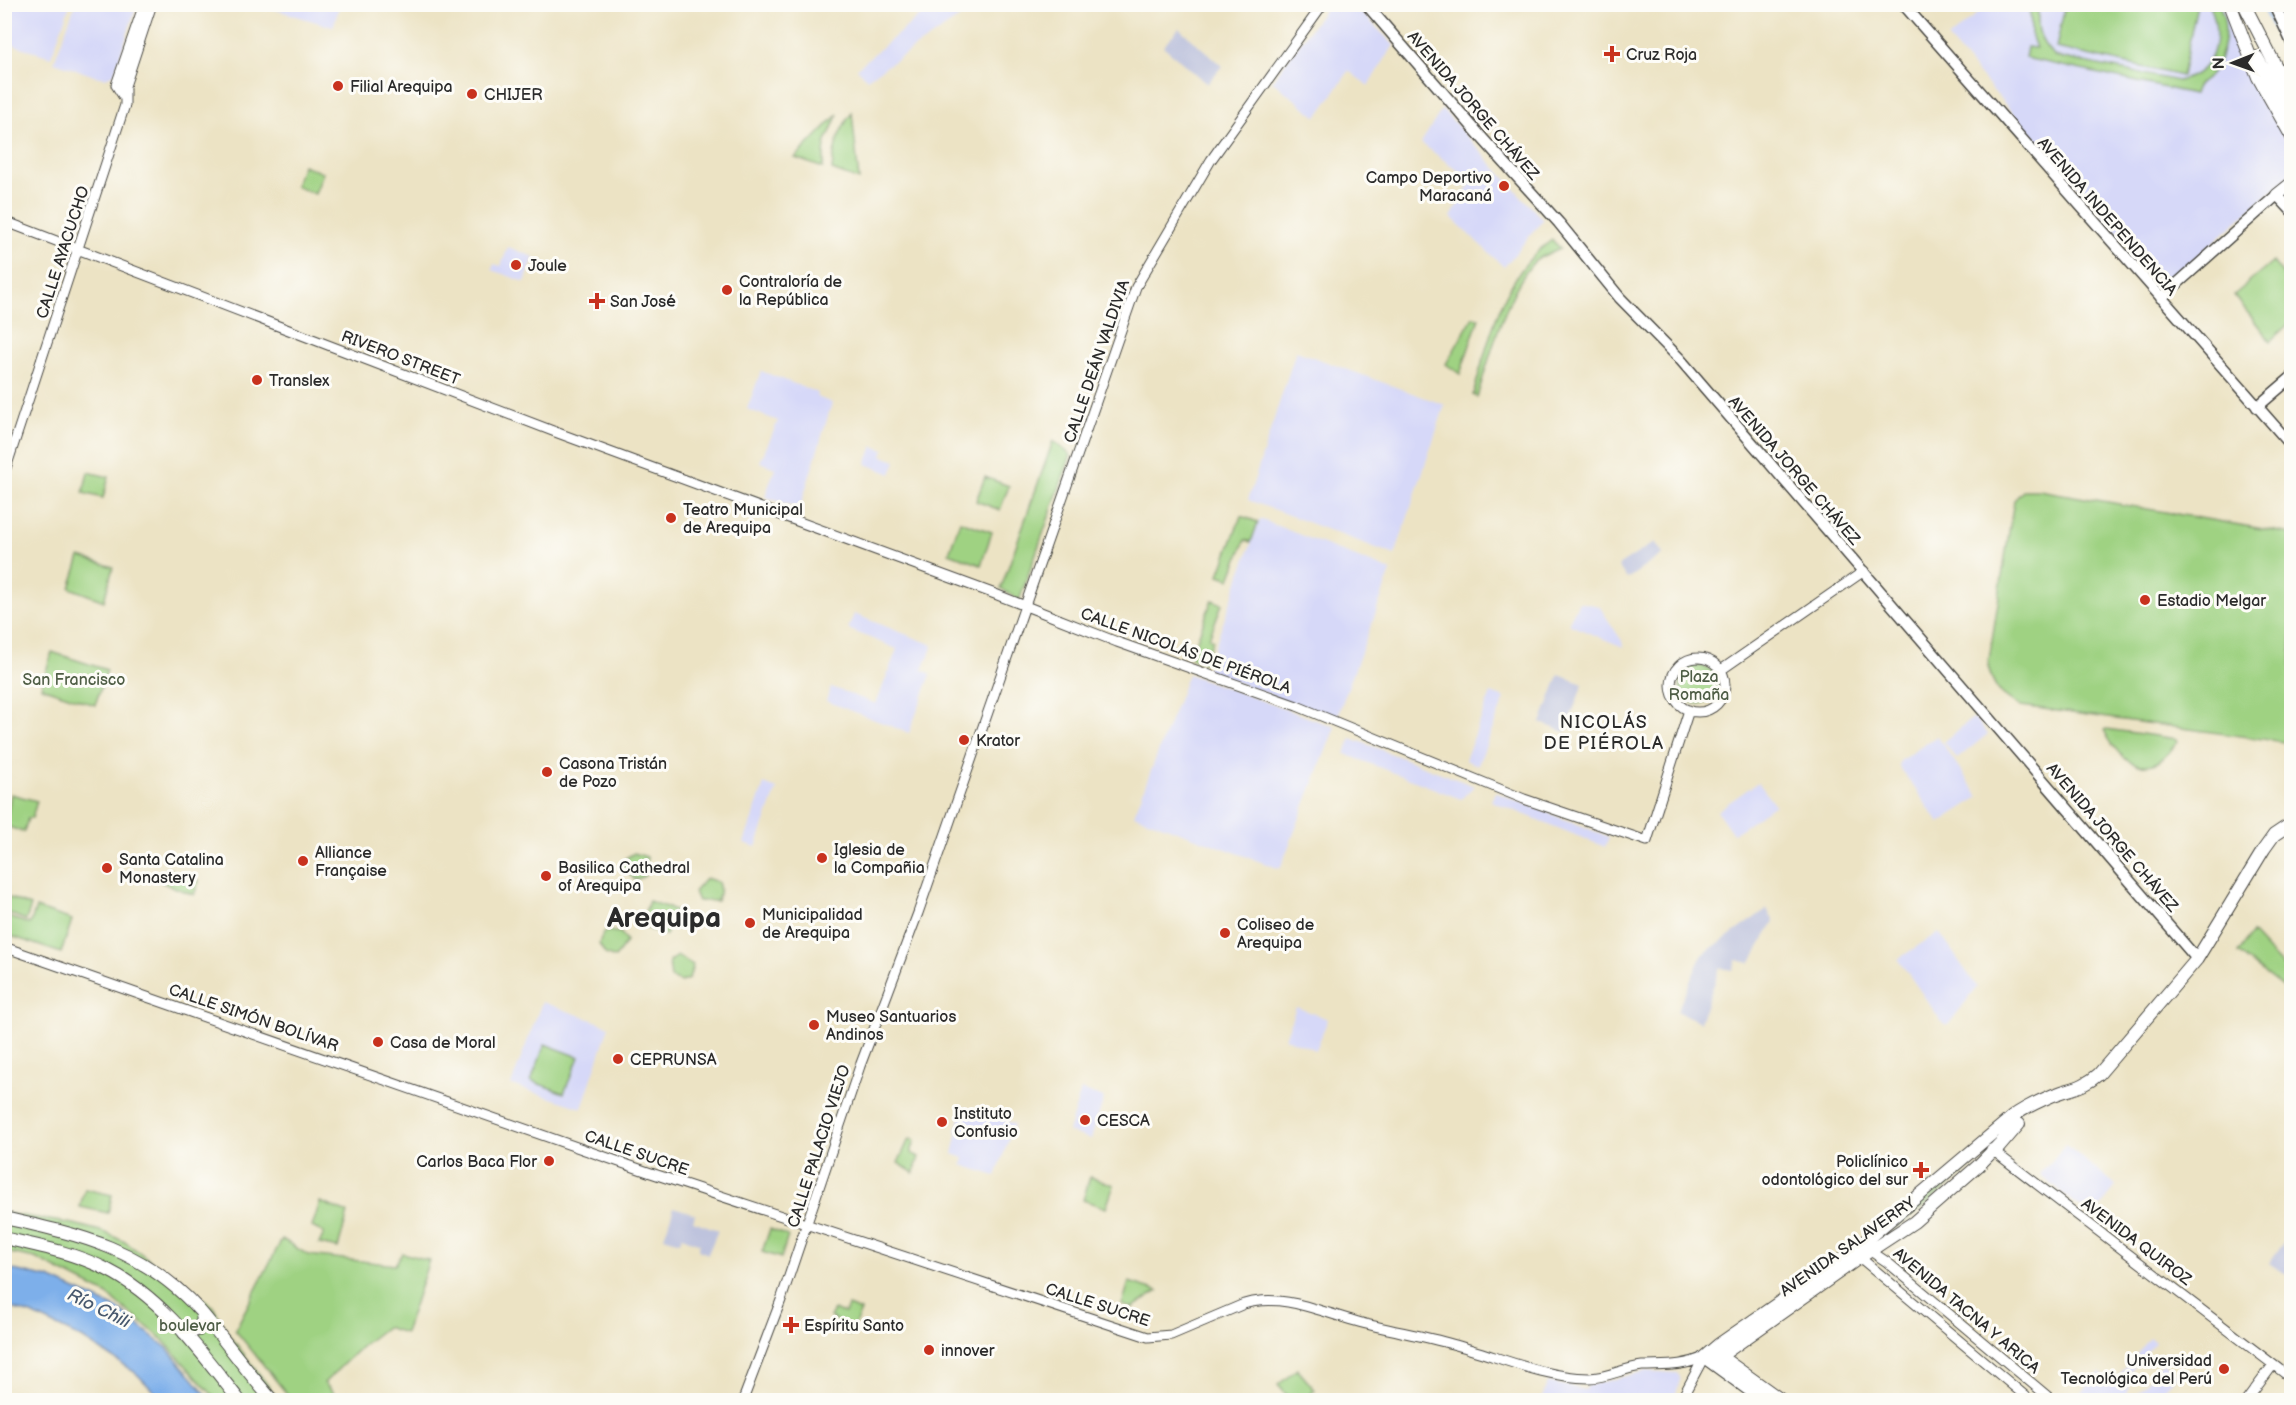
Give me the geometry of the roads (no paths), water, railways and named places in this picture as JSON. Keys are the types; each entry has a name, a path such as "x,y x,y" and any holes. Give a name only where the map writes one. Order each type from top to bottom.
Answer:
{"main road":[{"name":"AVENIDA JORGE CHÁVEZ","path":"1366,4 1559,223 1620,298 1679,358 2197,959"},
{"name":"AVENIDA INDEPENDENCIA","path":"1903,4 2292,446"},
{"path":"2244,4 2292,98"},
{"path":"2274,4 2292,42"},
{"path":"2231,7 2292,119"},
{"path":"2231,7 2258,77 2292,137"},
{"path":"2161,298 2292,183"},
{"path":"2277,195 2292,211"},
{"path":"2256,407 2292,377"},
{"name":"AVENIDA SALAVERRY","path":"1861,1251 1993,1131 2026,1107 2052,1095 2080,1087 2099,1074 2197,959 2264,849 2274,835 2292,823"},
{"path":"1995,1152 2038,1102"},
{"name":"AVENIDA SALAVERRY","path":"1712,1356 1861,1251 1914,1222 1978,1166 2019,1124"},
{"path":"4,1218 87,1238 116,1249 161,1277 202,1315 272,1401"},
{"path":"4,1238 63,1253 106,1269 151,1300 184,1333 238,1401"},
{"path":"184,1333 198,1330 202,1315"},
{"path":"1712,1356 1763,1401"},
{"path":"1712,1356 1781,1401"}],"street":[{"name":"CALLE AYACUCHO","path":"123,96 116,85 144,4"},
{"name":"CALLE AYACUCHO","path":"4,474 79,249 124,105 123,96 152,4"},
{"name":"CALLE DEÁN VALDIVIA","path":"970,765 1136,287 1211,160 1323,4"},
{"name":"RIVERO STREET","path":"4,221 550,430 714,490"},
{"name":"CALLE NICOLÁS DE PIÉROLA","path":"714,490 995,594 1117,642 1297,706 1514,795 1647,841 1689,710"},
{"path":"1721,670 1864,571"},
{"path":"1690,658 1708,659 1721,670 1725,686 1720,700 1707,710 1689,710 1682,706 1672,693 1671,685 1676,669 1690,658"},
{"name":"CALLE PALACIO VIEJO","path":"742,1401 782,1300 860,1066 918,914 970,765"},
{"name":"CALLE SIMÓN BOLÍVAR","path":"4,947 492,1118"},
{"name":"CALLE SUCRE","path":"492,1118 648,1172 1148,1337 1171,1335 1228,1309 1250,1302 1296,1302 1380,1328 1452,1343 1523,1367 1566,1376 1592,1378 1642,1366 1682,1364 1712,1356"},
{"name":"AVENIDA QUIROZ","path":"1982,1142 2292,1379"},
{"name":"AVENIDA TACNA Y ARICA","path":"1861,1251 2030,1401"},
{"name":"AVENIDA TACNA Y ARICA","path":"1861,1251 1887,1262 2052,1401"},
{"name":"AVENIDA SALAVERRY","path":"1681,1401 1689,1382 1712,1356"},
{"path":"1682,1364 1689,1382"},
{"path":"2247,1401 2273,1365"}],"water":[{"name":"Río Chili","path":"5,1268 49,1278 118,1309 167,1348 211,1400 162,1400 136,1373 82,1338 34,1315 5,1306"}],"waterway":[{"path":"2261,4 2292,65"}],"place":[{"name":"Cruz Roja","path":"1612,54"},
{"name":"Filial Arequipa","path":"338,86"},
{"name":"CHIJER","path":"472,94"},
{"name":"Campo Deportivo Maracaná","path":"1504,186"},
{"name":"Joule","path":"516,265"},
{"name":"Contraloría de la República","path":"727,290"},
{"name":"San José","path":"597,301"},
{"name":"Translex","path":"257,380"},
{"name":"Teatro Municipal de Arequipa","path":"671,518"},
{"name":"Estadio Melgar","path":"2145,600"},
{"name":"Krator","path":"964,740"},
{"name":"Casona Tristán de Pozo","path":"547,772"},
{"name":"Iglesia de la Compañia","path":"822,858"},
{"name":"Alliance Française","path":"303,861"},
{"name":"Santa Catalina Monastery","path":"107,868"},
{"name":"Basilica Cathedral of Arequipa","path":"546,876"},
{"name":"Municipalidad de Arequipa","path":"750,923"},
{"name":"Coliseo de Arequipa","path":"1225,933"},
{"name":"Museo Santuarios Andinos","path":"814,1025"},
{"name":"Casa de Moral","path":"378,1042"},
{"name":"CEPRUNSA","path":"618,1059"},
{"name":"CESCA","path":"1085,1120"},
{"name":"Instituto Confusio","path":"942,1122"},
{"name":"Carlos Baca Flor","path":"549,1161"},
{"name":"Policlínico odontológico del sur","path":"1921,1170"},
{"name":"Espíritu Santo","path":"791,1325"},
{"name":"innover","path":"929,1350"},
{"name":"Universidad Tecnológica del Perú","path":"2224,1369"}],"district":[{"name":"NICOLÁS DE PIÉROLA","path":"1604,732"},
{"name":"Arequipa","path":"664,917"}],"park label":[{"name":"San Francisco","path":"74,679"},
{"name":"Plaza Romaña","path":"1699,685"},
{"name":"boulevar","path":"190,1325"}]}
